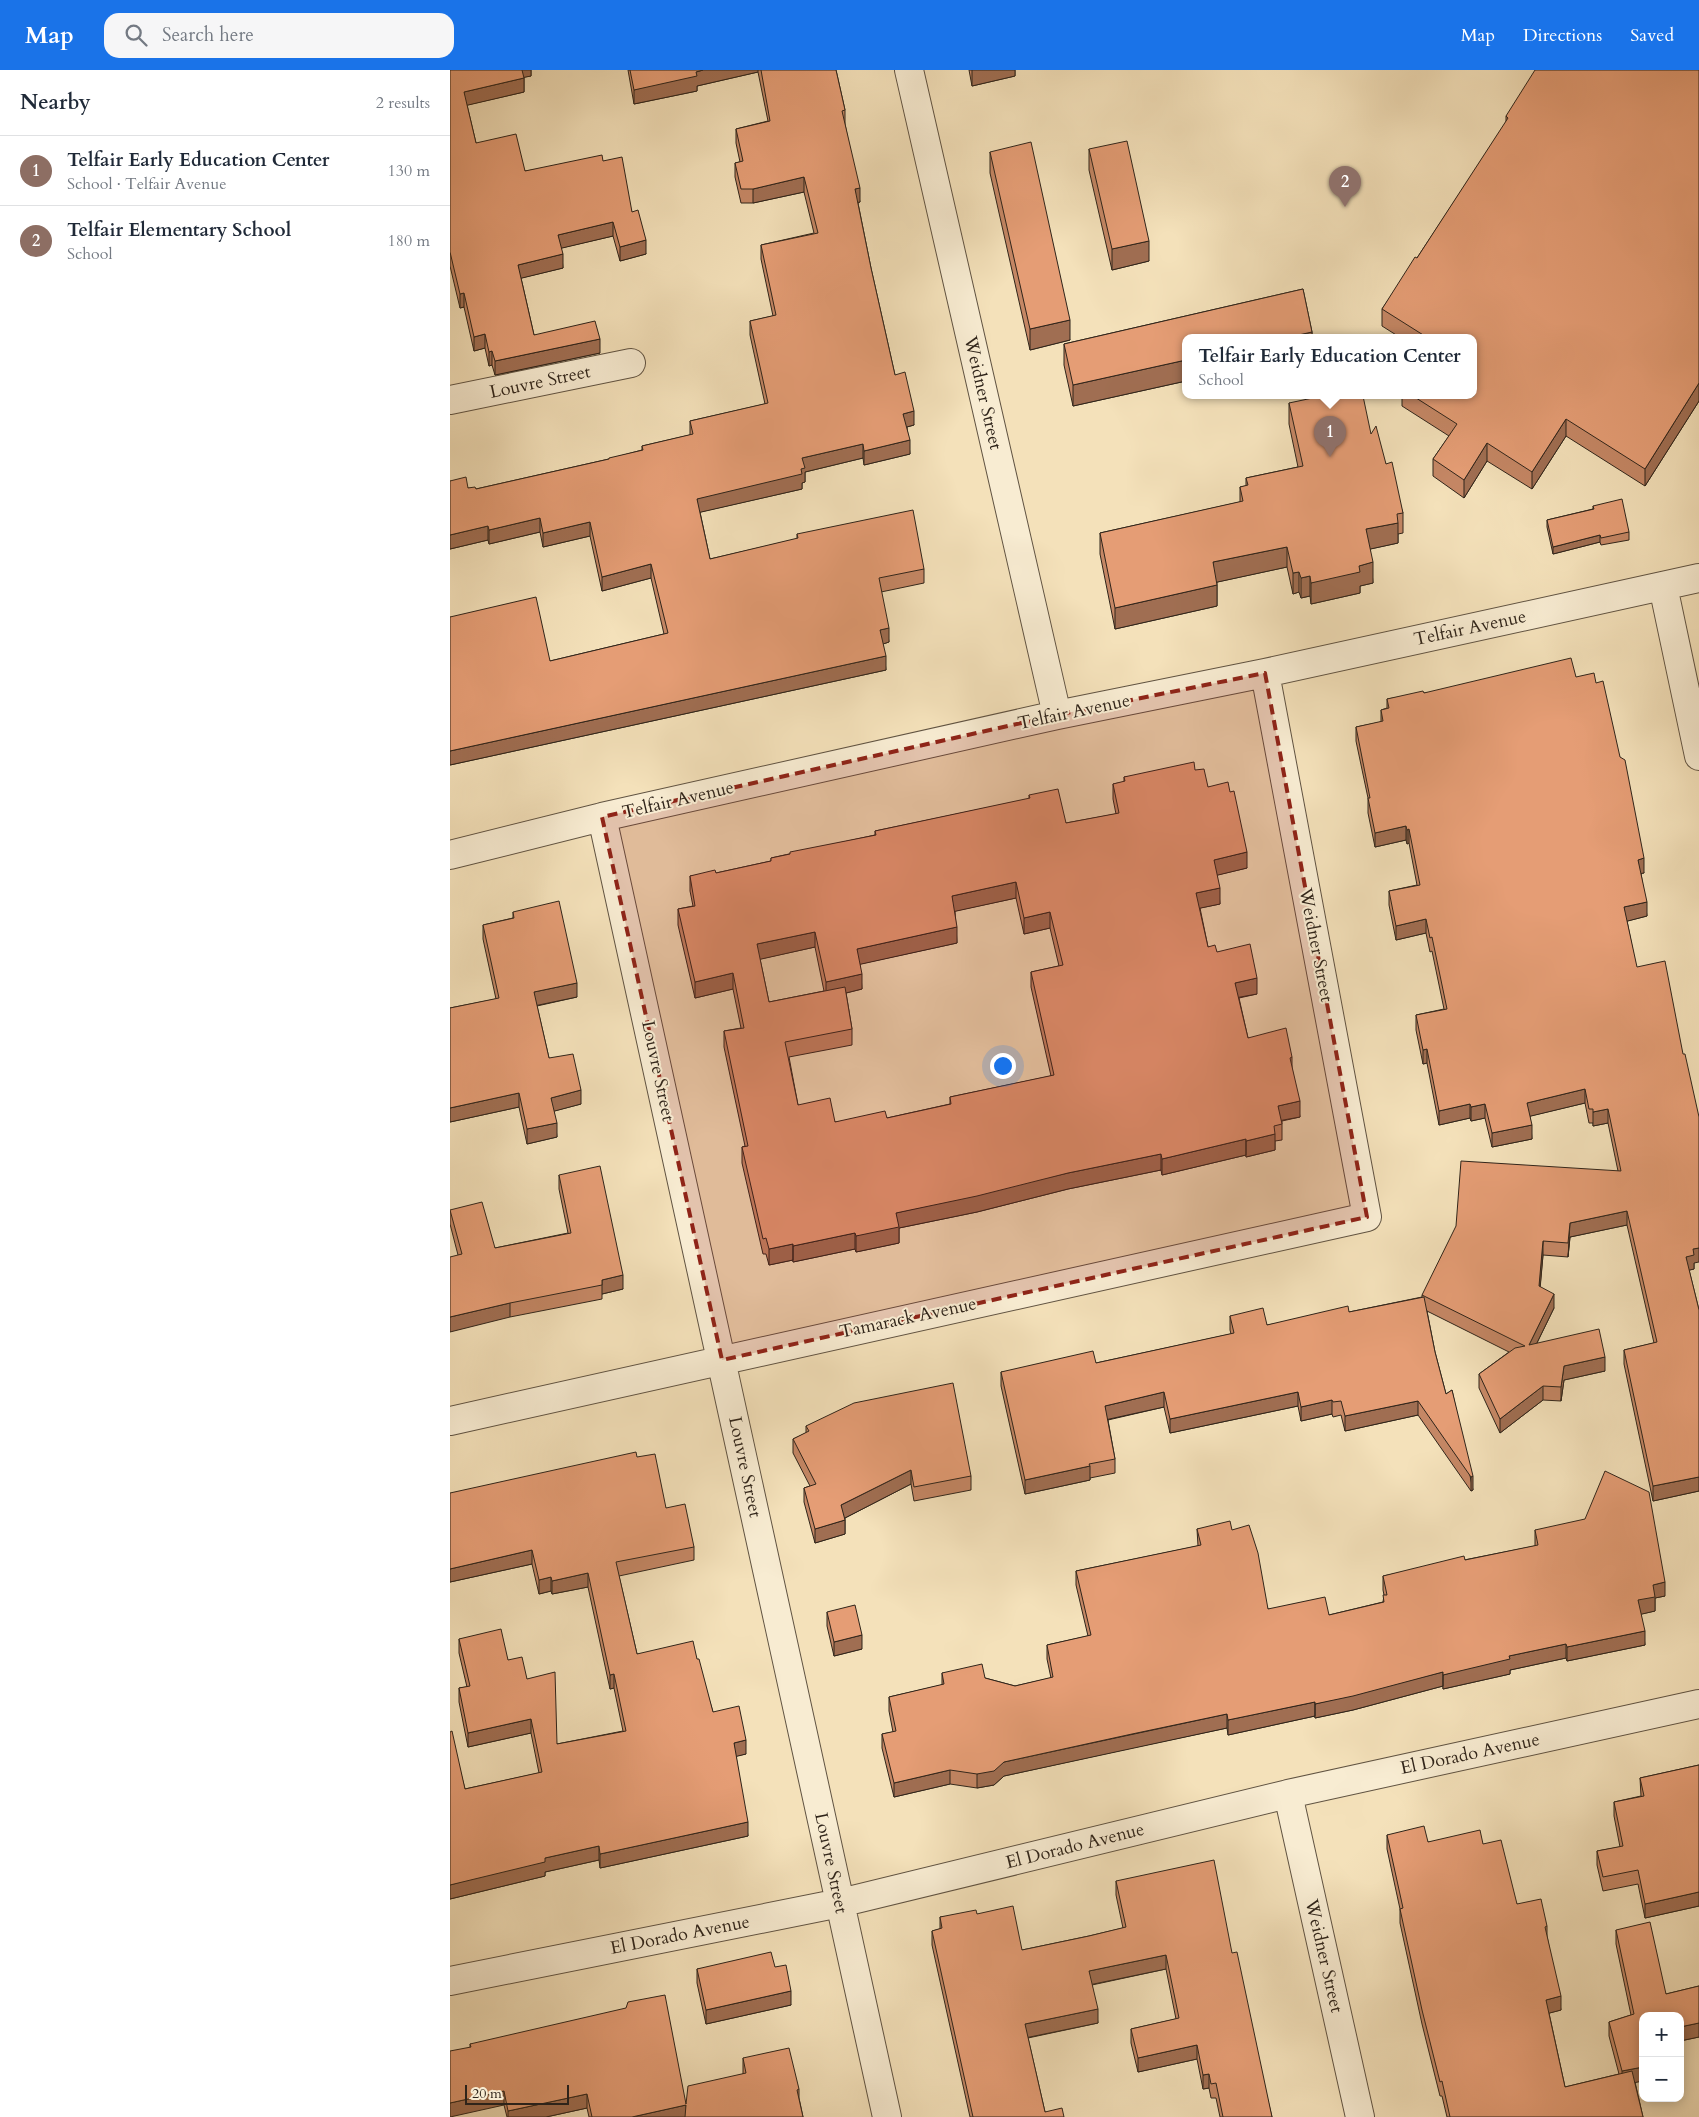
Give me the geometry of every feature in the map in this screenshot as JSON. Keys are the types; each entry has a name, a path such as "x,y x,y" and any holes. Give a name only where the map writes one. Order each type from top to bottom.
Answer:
{"street":[{"name":"Weidner Street","path":"909,70 1057,715"},
{"name":"Louvre Street","path":"450,400 630,363"},
{"name":"Telfair Avenue","path":"450,855 602,817 1057,715 1265,673 1699,578"},
{"path":"1663,586 1699,756"},
{"name":"Weidner Street","path":"1265,673 1367,1217"},
{"name":"Louvre Street","path":"602,817 887,2117"},
{"name":"Tamarack Avenue","path":"450,1422 1367,1217"},
{"name":"El Dorado Avenue","path":"450,1981 840,1903 1288,1794 1699,1704"},
{"name":"Weidner Street","path":"1288,1794 1360,2117"}],"highlighted area":[{"path":"1265,673 1367,1217 722,1360 602,817 1057,715"}],"building":[{"path":"450,70 522,70 524,78 464,92 476,143 516,134 525,171 602,155 603,161 622,157 632,212 638,210 646,240 620,247 613,222 558,235 563,254 518,265 534,335 595,321 600,339 495,361 492,351 489,352 485,334 474,337 464,293 460,294 450,252"},
{"path":"630,70 703,70 696,72 697,76 634,90"},
{"path":"761,70 836,70 845,110 842,111 860,188 855,189 895,375 905,372 914,411 903,414 910,440 864,451 863,444 802,458 805,468 801,469 802,474 697,499 710,559 798,538 797,534 913,510 924,569 879,578 889,628 880,630 886,656 450,751 450,617 536,597 550,661 668,633 651,564 602,577 590,522 543,533 540,518 489,530 488,526 450,535 450,481 466,477 468,488 475,487 476,489 609,459 643,450 642,446 693,434 690,421 768,403 750,321 776,315 761,245 818,233 804,177 753,189 741,189 735,163 743,161 736,129 770,121"},
{"path":"1535,70 1699,70 1699,383 1645,469 1566,419 1532,472 1487,443 1464,480 1433,459 1457,424 1418,399 1477,399 1477,334 1422,334 1382,309 1508,118 1506,116"},
{"path":"1127,141 1149,241 1112,249 1089,149"},
{"path":"1031,142 1070,320 1030,329 990,152"},
{"path":"1303,289 1312,332 1303,334 1182,334 1182,361 1073,385 1064,344"},
{"path":"1308,399 1364,399 1371,434 1376,426 1386,464 1392,462 1403,513 1397,514 1398,523 1366,529 1373,562 1359,566 1360,572 1311,583 1310,576 1301,578 1299,572 1293,573 1287,547 1213,562 1217,585 1115,608 1100,533 1243,501 1240,487 1248,485 1246,478 1303,466 1289,403"},
{"path":"1622,499 1629,532 1601,538 1600,535 1553,547 1547,520 1594,509 1593,506"},
{"path":"1571,658 1576,677 1594,673 1596,683 1603,681 1620,757 1625,760 1644,858 1638,860 1647,902 1624,907 1637,967 1665,961 1683,1054 1685,1054 1699,1117 1699,1248 1693,1249 1694,1255 1686,1257 1699,1310 1699,1477 1653,1486 1624,1350 1657,1342 1627,1211 1570,1223 1568,1243 1543,1241 1539,1286 1554,1294 1529,1345 1599,1329 1605,1357 1564,1366 1561,1387 1543,1386 1500,1419 1479,1374 1515,1348 1525,1346 1422,1295 1456,1226 1461,1161 1621,1171 1608,1109 1593,1112 1593,1109 1589,1109 1585,1089 1527,1103 1532,1125 1492,1133 1485,1104 1471,1107 1470,1104 1439,1111 1427,1049 1423,1050 1416,1015 1447,1009 1432,937 1430,938 1426,919 1396,926 1389,891 1420,885 1409,829 1407,830 1406,826 1375,833 1356,727 1383,721 1381,710 1389,708 1387,699 1423,691 1424,693"},
{"path":"1194,762 1195,770 1204,769 1208,787 1228,782 1230,792 1234,791 1247,852 1214,860 1220,888 1196,893 1208,947 1215,945 1217,952 1250,944 1257,978 1235,983 1248,1038 1286,1028 1292,1057 1290,1058 1300,1101 1278,1106 1282,1124 1274,1126 1275,1134 1162,1159 1161,1154 1068,1173 977,1196 896,1213 899,1227 856,1236 855,1233 769,1249 766,1238 763,1239 742,1147 748,1146 724,1031 744,1028 733,973 695,982 678,909 695,906 690,876 715,870 716,873 771,861 771,858 790,854 790,852 876,835 875,831 1030,798 1029,795 1058,789 1066,823 1119,813 1113,784 1125,781 1124,777","holes":["1016,882 1024,918 1050,912 1063,965 1031,972 1054,1075 950,1097 951,1104 887,1118 885,1111 835,1122 830,1098 798,1105 785,1042 852,1029 845,987 769,1002 757,944 815,932 826,982 862,974 857,949 957,927 952,896"]},
{"path":"559,901 577,983 534,992 549,1058 573,1054 581,1090 551,1098 557,1123 527,1129 519,1093 450,1108 450,1008 499,998 483,925 514,918 513,912"},
{"path":"600,1166 623,1275 602,1280 602,1285 450,1317 450,1257 462,1254 450,1210 482,1202 495,1248 571,1233 559,1175"},
{"path":"1424,1297 1446,1394 1452,1390 1473,1476 1471,1477 1418,1401 1345,1416 1341,1401 1333,1402 1332,1400 1301,1407 1298,1392 1170,1419 1164,1392 1105,1406 1115,1459 1025,1480 1001,1372 1093,1351 1096,1363 1234,1333 1230,1316 1263,1308 1267,1325 1348,1306 1349,1312"},
{"path":"953,1383 971,1476 914,1487 911,1470 841,1505 845,1520 815,1529 804,1488 816,1484 793,1439 809,1431 806,1426 854,1403"},
{"path":"636,1452 637,1457 655,1454 666,1508 685,1504 694,1547 616,1562 637,1654 693,1641 713,1712 739,1706 746,1740 734,1743 748,1822 600,1854 599,1846 545,1858 545,1862 450,1885 450,1732 452,1731 465,1789 542,1772 531,1719 468,1733 459,1688 470,1686 459,1639 501,1629 508,1660 522,1657 527,1679 555,1672 557,1744 626,1731 614,1674 610,1675 588,1573 552,1581 551,1577 539,1580 532,1550 450,1569 450,1493"},
{"path":"1605,1471 1649,1492 1665,1582 1653,1585 1655,1597 1638,1600 1645,1631 1567,1647 1566,1644 1509,1656 1510,1659 1443,1675 1443,1672 1315,1704 1315,1702 1228,1720 1227,1714 1132,1734 1004,1762 994,1771 977,1774 950,1770 894,1783 882,1734 896,1731 889,1697 944,1684 942,1673 982,1664 985,1678 1015,1686 1053,1677 1047,1645 1091,1635 1076,1571 1201,1545 1197,1529 1230,1521 1232,1530 1249,1525 1258,1553 1268,1609 1325,1597 1329,1615 1384,1602 1383,1595 1387,1595 1383,1576 1464,1556 1465,1560 1538,1545 1535,1530 1585,1519"},
{"path":"855,1605 862,1635 834,1642 827,1612"},
{"path":"1699,1765 1699,1892 1645,1904 1638,1870 1603,1877 1597,1851 1623,1846 1614,1802 1644,1796 1640,1778"},
{"path":"1424,1826 1428,1842 1480,1830 1483,1844 1501,1840 1517,1904 1541,1899 1547,1926 1545,1927 1561,1996 1546,2000 1565,2087 1632,2071 1643,2117 1450,2117 1422,2010 1400,1909 1403,1908 1387,1835"},
{"path":"1214,1860 1232,1953 1237,1952 1272,2117 1223,2117 1216,2083 1211,2084 1209,2074 1203,2075 1197,2045 1138,2058 1131,2029 1179,2018 1166,1955 1089,1971 1098,2009 1025,2024 1045,2112 1062,2108 1064,2117 973,2117 932,1931 942,1928 940,1917 976,1910 977,1914 1013,1906 1022,1950 1126,1927 1116,1881"},
{"path":"1650,1922 1666,1994 1699,1986 1699,2023 1684,2026 1684,2012 1639,2012 1639,2068 1622,2071 1609,2022 1634,2014 1616,1930"},
{"path":"771,1952 775,1967 786,1965 791,1991 706,2010 697,1969"},
{"path":"665,1995 686,2104 688,2086 746,2073 743,2058 789,2048 799,2089 797,2090 803,2117 685,2117 686,2105 632,2117 592,2117 587,2094 508,2111 504,2091 450,2103 450,2051 471,2047 470,2044 626,2008 628,2002"}],"place":[{"name":"Telfair Elementary School","path":"1345,207"},
{"name":"Telfair Early Education Center","path":"1330,457"}]}
